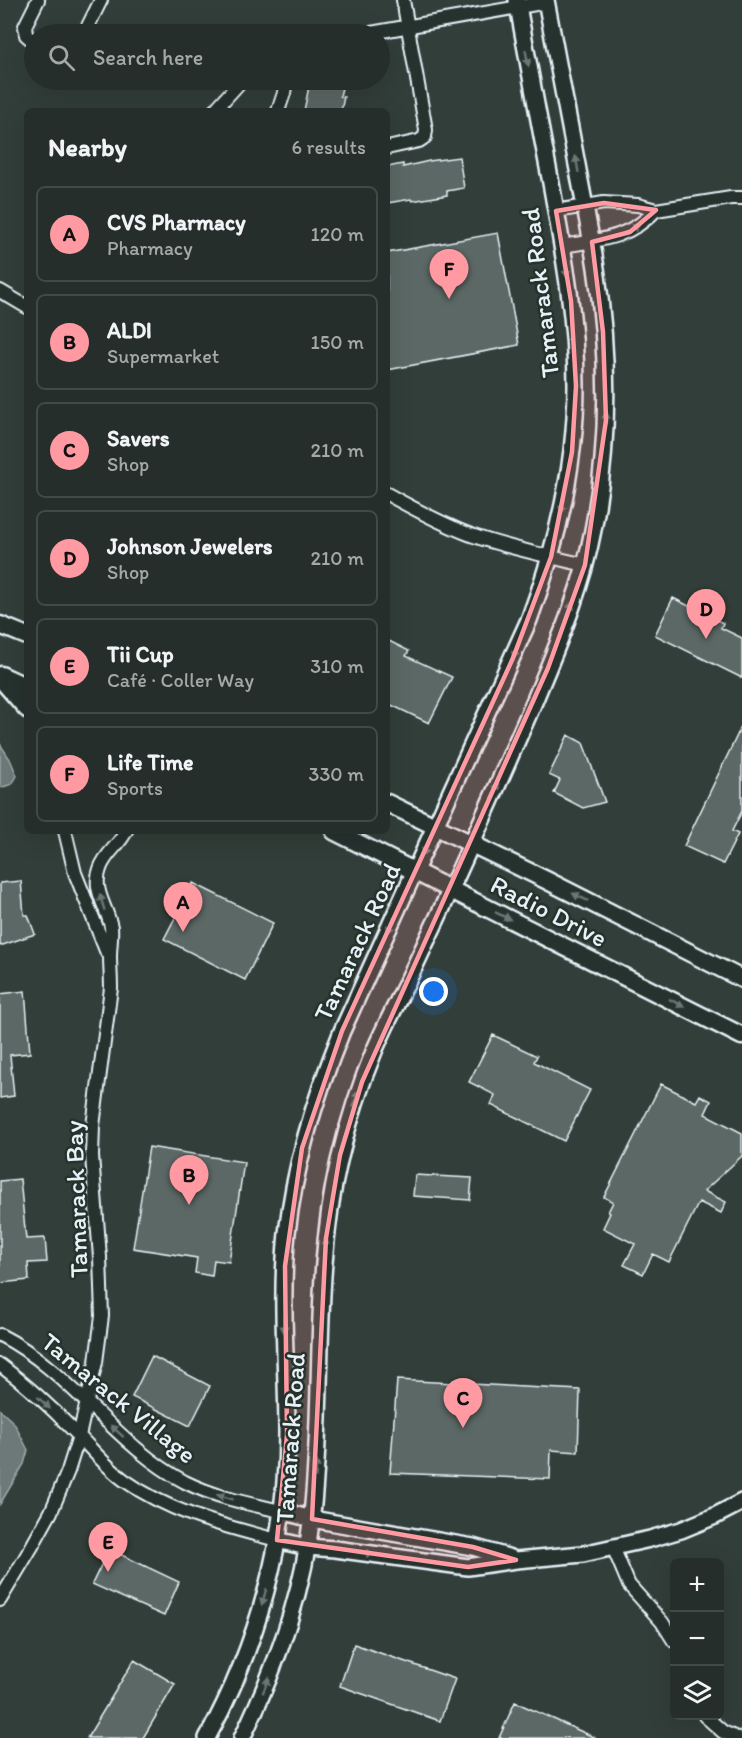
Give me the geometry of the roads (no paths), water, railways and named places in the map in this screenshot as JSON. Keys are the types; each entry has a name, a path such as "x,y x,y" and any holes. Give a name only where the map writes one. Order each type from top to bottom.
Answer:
{"main road":[{"path":"0,625 24,635"},
{"path":"0,677 24,686"},
{"path":"0,677 24,706"},
{"name":"Radio Drive","path":"390,804 742,979"},
{"name":"Radio Drive","path":"340,834 742,1036"}],"street":[{"path":"26,24 38,0"},
{"path":"89,24 101,0"},
{"path":"390,147 419,141 425,137 426,130 403,0"},
{"path":"390,30 517,3 547,1"},
{"name":"Tamarack Road","path":"242,1738 277,1656 296,1596 312,1519 318,1439 323,1274 334,1183 350,1118 377,1044 471,844 564,629 593,532 604,454 606,420 603,332 592,242 547,1"},
{"name":"Tamarack Road","path":"207,1738 225,1705 249,1647 266,1590 277,1540 287,1435 284,1336 285,1266 292,1201 312,1111 342,1031 529,620 551,557 561,518 572,452 576,386 571,301 517,3"},
{"path":"217,108 233,90"},
{"path":"279,108 284,90"},
{"path":"556,211 604,203 624,203 656,210 742,198"},
{"path":"562,246 592,242 630,231 645,222 656,210"},
{"path":"0,291 24,305"},
{"path":"390,496 472,535 585,565"},
{"name":"Tamarack Bay","path":"66,834 75,873 110,959"},
{"name":"Tamarack Bay","path":"0,1600 51,1512 68,1471 79,1436 96,1362 102,1316 92,1156 93,1126 111,988 111,928 100,896 98,882 99,870 105,857 121,841 124,834"},
{"name":"Tamarack Village","path":"0,1335 31,1354 119,1433 185,1482 219,1496 281,1511"},
{"name":"Tamarack Village","path":"0,1365 17,1377 123,1480 158,1501 204,1521 277,1540"},
{"path":"277,1540 307,1547 468,1567 584,1554 650,1539 681,1530 742,1502"},
{"path":"281,1511 312,1519 473,1547 516,1560"},
{"path":"613,1547 629,1585 670,1634"},
{"path":"710,1720 723,1732 737,1738"}],"place":[{"name":"Life Time","path":"449,299"},
{"name":"Johnson Jewelers","path":"706,639"},
{"name":"CVS Pharmacy","path":"183,932"},
{"name":"ALDI","path":"189,1205"},
{"name":"Savers","path":"463,1428"},
{"name":"Tii Cup","path":"108,1572"}]}
